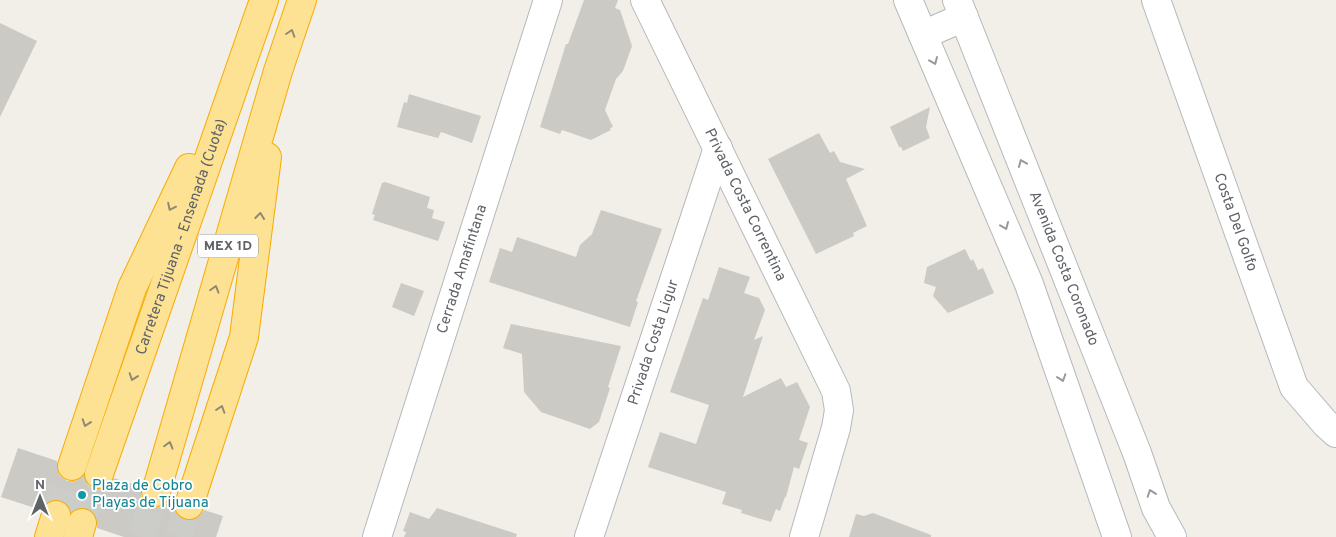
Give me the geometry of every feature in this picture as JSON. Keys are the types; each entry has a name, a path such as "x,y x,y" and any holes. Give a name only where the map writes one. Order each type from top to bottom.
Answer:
{"highway":[{"name":"Carretera Tijuana - Ensenada (Cuota)","path":"99,474 264,0"},
{"name":"MEX 1D","path":"156,492 278,71 302,0"},
{"path":"72,466 132,288 245,52"},
{"path":"189,505 244,337 278,71"}],"street":[{"name":"Cerrada Amafintana","path":"377,537 548,0"},
{"name":"Privada Costa Correntina","path":"645,0 836,391 838,410 836,428 804,537"},
{"path":"908,0 1029,284 1117,537"},
{"name":"Costa Del Golfo","path":"1156,0 1294,387 1336,433"},
{"path":"923,36 961,9"},
{"name":"Avenida Costa Coronado","path":"961,9 1138,453 1156,508 1172,537"},
{"name":"Privada Costa Ligur","path":"589,537 718,148"}],"building":[{"path":"584,0 618,0 615,8 620,10 632,46 623,71 616,79 605,110 613,127 610,128 611,130 591,140 562,130 560,134 540,127 566,44 568,44"},
{"path":"0,23 37,41 0,117"},
{"path":"409,94 481,116 472,143 441,132 438,138 397,127 404,102 407,103"},
{"path":"930,107 926,127 930,138 903,151 899,147 890,127"},
{"path":"819,133 830,153 834,151 840,162 865,169 846,179 867,226 853,233 854,236 816,254 768,159"},
{"path":"385,182 430,197 427,208 434,210 432,218 445,222 438,241 373,220 375,215 372,214 378,195 382,183"},
{"path":"601,210 662,229 636,301 638,302 630,327 489,282 500,248 512,252 517,237 576,257 580,245 592,234"},
{"path":"965,249 971,261 973,259 978,270 983,268 994,293 948,313 933,296 936,287 924,283 927,267"},
{"path":"719,267 750,277 744,293 759,298 765,310 754,340 763,336 743,397 781,378 786,387 797,382 810,407 799,440 808,443 799,469 794,467 780,511 776,509 771,522 741,513 742,510 722,504 726,492 648,467 660,432 696,444 709,405 670,392 703,298 708,300"},
{"path":"401,283 424,291 414,316 392,307"},
{"path":"511,324 621,346 599,422 590,429 541,412 524,392 522,354 503,348"},
{"name":"Plaza de Cobro Playas de Tijuana","path":"18,448 57,461 57,469 60,476 67,481 76,481 84,476 88,485 93,489 101,489 110,485 114,478 141,487 141,496 144,502 151,507 160,507 166,504 170,498 174,499 174,509 177,515 184,520 193,520 200,516 204,510 223,516 216,537 124,537 97,528 97,519 93,512 87,508 79,508 71,512 67,504 61,500 53,500 46,503 41,510 1,497"},
{"path":"437,508 517,534 516,537 404,537 406,532 403,531 410,512 429,519"},
{"path":"873,513 931,535 931,537 849,537 856,514 864,516"}],"tunnel":[{"path":"56,515 72,466"},
{"path":"82,523 99,474"},
{"path":"141,537 156,492"},
{"path":"178,537 189,505"}],"place":[{"name":"Plaza de Cobro Playas de Tijuana","path":"82,495"}]}
